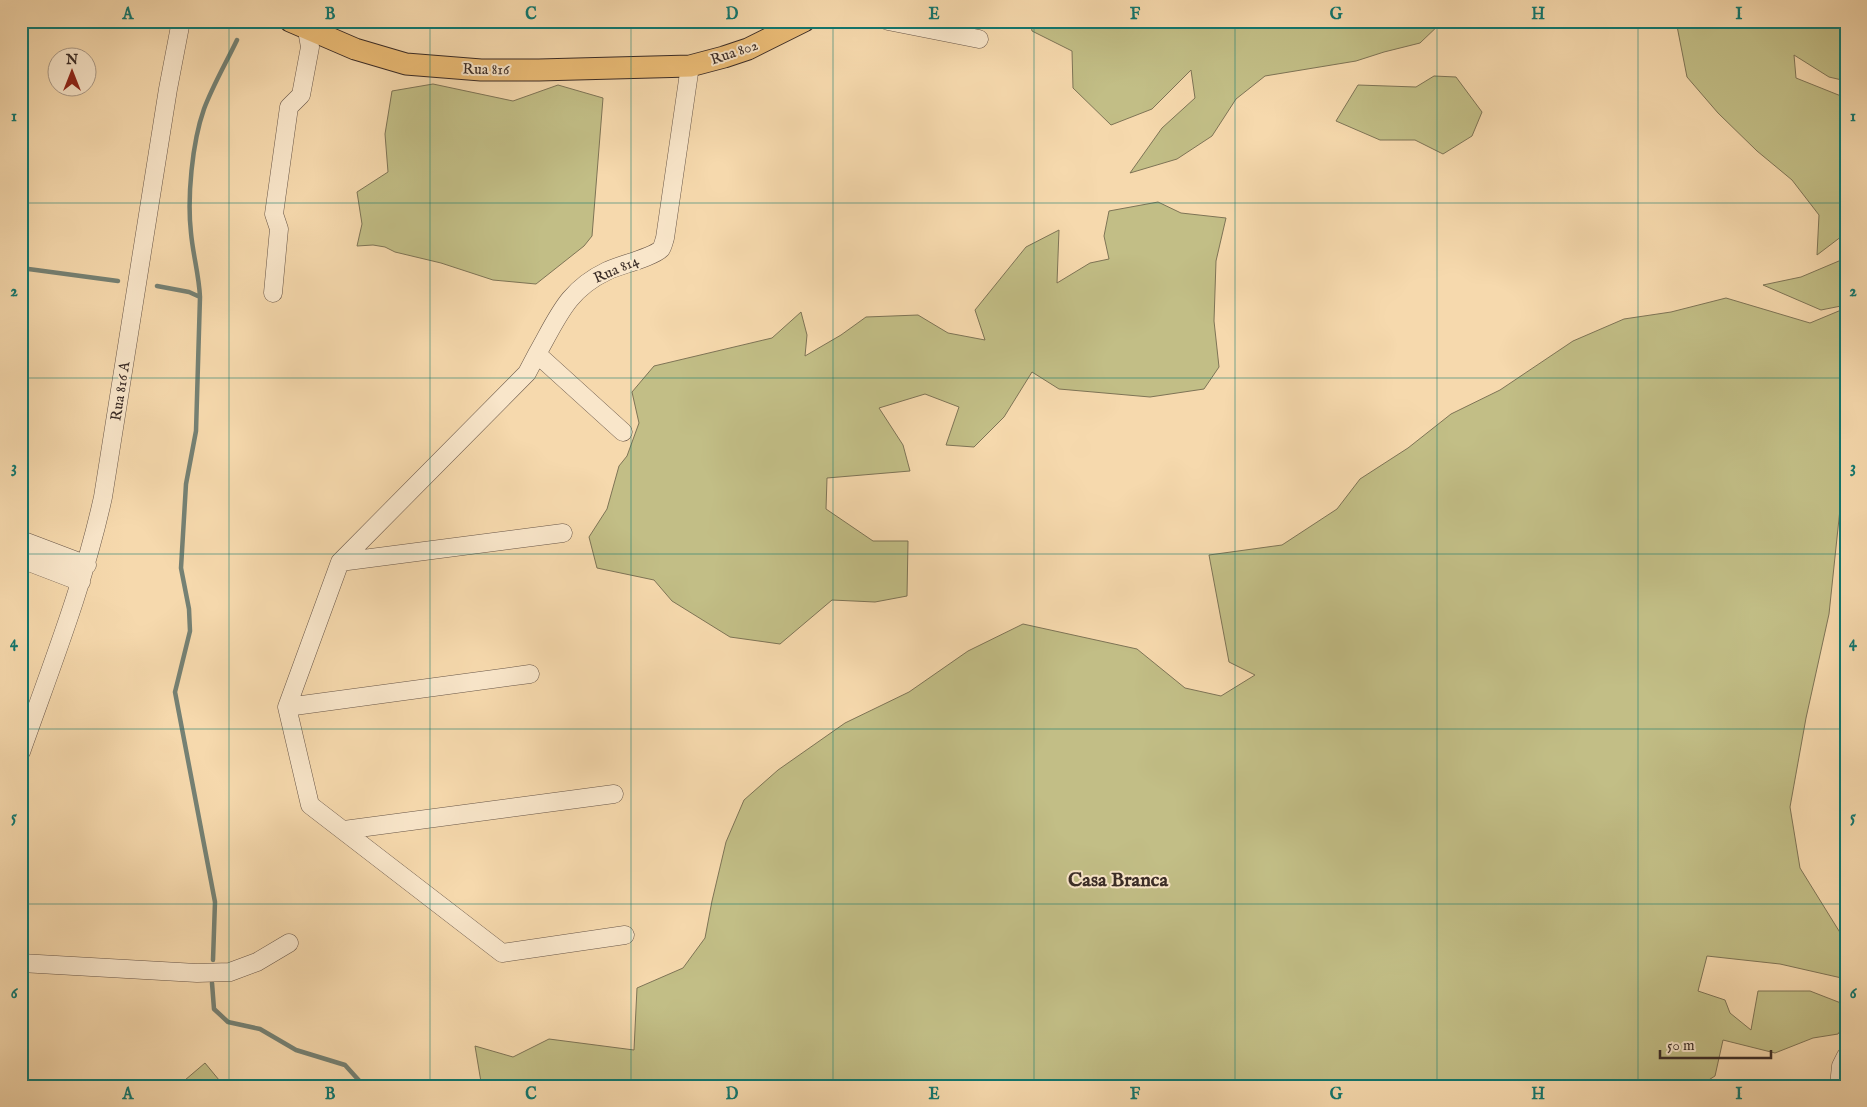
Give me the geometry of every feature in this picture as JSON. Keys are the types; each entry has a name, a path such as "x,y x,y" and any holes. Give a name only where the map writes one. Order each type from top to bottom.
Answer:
{"main road":[{"name":"Rua 802","path":"690,66 748,49 804,21"},
{"name":"Rua 816","path":"302,24 375,56 424,66 481,70 621,69 690,66"}],"street":[{"name":"Rua 816 A","path":"21,752 87,565 103,497 165,109 181,21"},
{"path":"888,21 979,39"},
{"path":"273,293 279,230 274,214 289,108 301,95 310,47 302,24"},
{"name":"Rua 814","path":"537,354 567,301 580,287 615,267 654,254 661,248 665,238 690,66"},
{"path":"623,432 537,354 527,372 340,562 287,707 310,805 502,953 625,936"},
{"path":"340,562 563,533"},
{"path":"21,540 87,565"},
{"path":"21,559 81,582"},
{"path":"287,707 530,674"},
{"path":"344,830 614,794"},
{"path":"21,963 197,973 230,972 257,962 289,943"},
{"path":"1839,1086 1841,1066 1846,1057"}],"shaded area":[{"path":"1030,21 1443,21 1420,43 1356,61 1265,76 1236,99 1212,136 1177,159 1130,173 1162,128 1195,98 1191,70 1152,109 1111,125 1073,88 1072,51 1032,31"},
{"path":"1676,21 1843,21 1846,23 1846,81 1829,77 1794,55 1796,78 1846,98 1846,233 1817,255 1819,215 1792,180 1757,151 1718,113 1687,77"},
{"path":"1434,76 1456,77 1482,112 1472,136 1443,154 1415,140 1380,140 1336,121 1358,85 1416,87"},
{"path":"433,84 513,101 558,85 603,98 592,236 584,246 536,284 493,280 441,263 395,252 385,247 373,245 357,246 362,224 357,192 388,172 385,134 392,91"},
{"path":"1158,202 1181,213 1226,218 1216,261 1214,321 1219,367 1204,389 1150,397 1059,389 1032,372 1004,417 974,447 946,445 959,407 925,394 879,408 903,445 910,471 827,478 826,509 873,541 908,541 907,596 875,602 832,600 780,644 730,637 672,601 654,580 597,568 589,537 607,509 619,466 627,456 639,423 632,392 654,366 772,338 801,312 807,335 805,356 841,335 866,317 918,315 948,333 985,340 975,310 1026,247 1059,230 1057,283 1090,263 1109,259 1104,236 1109,211"},
{"path":"1846,258 1846,305 1821,310 1763,285 1801,277"},
{"path":"1726,298 1810,323 1846,308 1846,452 1829,614 1806,718 1790,807 1800,868 1844,939 1846,979 1780,964 1707,956 1698,991 1725,1000 1730,1013 1751,1030 1758,991 1810,991 1846,1005 1846,1022 1838,1034 1813,1038 1775,1053 1723,1040 1715,1076 1699,1086 487,1086 481,1082 475,1046 513,1057 549,1039 634,1050 637,988 683,968 705,938 726,842 744,800 778,770 845,723 909,692 968,651 1023,624 1137,649 1185,688 1221,696 1255,675 1229,662 1209,555 1282,545 1337,509 1360,479 1408,448 1451,414 1500,390 1573,341 1624,319 1671,312"},
{"path":"205,1063 224,1086 178,1086"}],"waterway":[{"path":"200,297 190,219 190,187 196,138 204,109 237,40"},
{"path":"21,268 118,281"},
{"path":"157,286 189,292 200,297 196,431 186,484 181,568 189,609 190,631 175,692 215,902 213,960"},
{"path":"212,983 214,1009 228,1022 260,1029 296,1050 345,1065 364,1086"}],"district":[{"name":"Casa Branca","path":"1118,879"}]}
